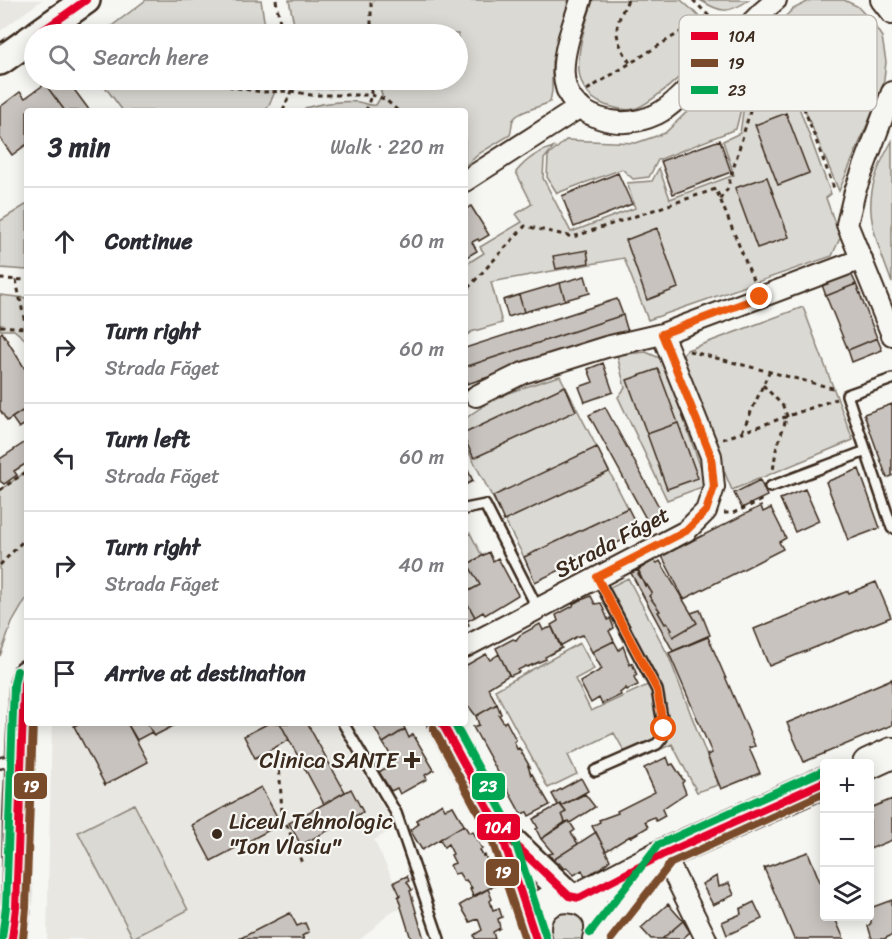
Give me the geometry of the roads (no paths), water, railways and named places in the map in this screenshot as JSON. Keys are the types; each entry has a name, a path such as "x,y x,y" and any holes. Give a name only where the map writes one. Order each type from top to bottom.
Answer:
{"main road":[{"path":"53,24 86,0"},
{"path":"0,61 24,44"},
{"path":"12,939 16,908 10,761 24,684"},
{"path":"444,726 500,830 535,934"},
{"path":"874,761 892,753"},
{"path":"535,934 536,919 540,909 550,901 574,897 820,784"},
{"path":"500,830 574,897 589,904 600,923 599,937"},
{"path":"599,937 664,854"}],"street":[{"path":"581,0 563,57 564,80 570,99 587,114 611,123 635,122 658,113 679,97"},
{"path":"759,15 776,0"},
{"path":"881,0 892,14"},
{"path":"888,98 855,191 847,224 892,335"},
{"path":"468,179 578,104"},
{"path":"476,396 523,373 606,346 662,334 862,259"},
{"name":"Strada Făget","path":"468,645 686,531 706,511 714,487 711,456 662,334"},
{"path":"664,854 706,939"}],"lane":[{"path":"892,380 850,394 892,528"},
{"path":"770,487 866,451"},
{"path":"468,508 485,505 538,609"},
{"path":"595,771 657,744 662,738 664,729 657,690 597,577"},
{"path":"345,726 396,813 439,939"}],"place":[{"name":"Clinica SANTE","path":"412,760"},
{"name":"Liceul Tehnologic \"Ion Vlasiu\"","path":"217,834"}]}
